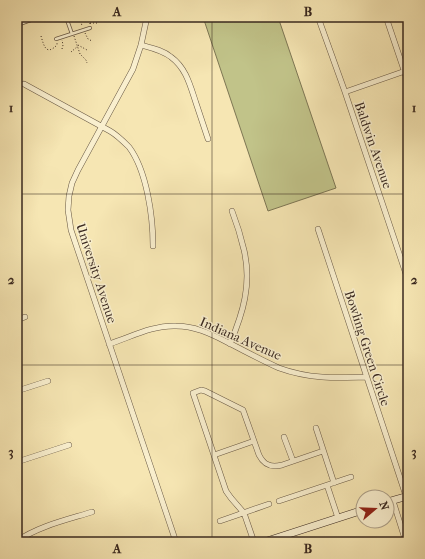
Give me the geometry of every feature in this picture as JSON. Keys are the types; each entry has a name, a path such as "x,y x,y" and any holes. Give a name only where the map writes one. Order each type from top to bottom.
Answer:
{"street":[{"name":"University Avenue","path":"146,17 142,45 133,69 75,176 70,189 68,210 71,230 176,542"},
{"name":"Baldwin Avenue","path":"318,17 345,92 408,280"},
{"path":"386,17 406,70 408,82"},
{"path":"142,45 167,54 178,63 183,70 189,82 208,139"},
{"path":"345,92 406,70"},
{"path":"24,84 102,126 124,142 137,162 143,179 151,215 153,246"},
{"path":"230,344 244,306 247,284 245,251 232,212"},
{"name":"Bowling Green Circle","path":"318,229 366,377 407,496"},
{"path":"17,320 25,317"},
{"name":"Indiana Avenue","path":"109,344 157,328 178,326 198,329 279,368 304,375 331,378 366,377"},
{"path":"17,391 48,381"},
{"path":"254,542 244,513 226,491 193,393 201,390 243,410 261,460 270,466 278,466 293,462 323,451"},
{"path":"316,428 334,483"},
{"path":"284,437 293,462"},
{"path":"214,455 254,441"},
{"path":"17,462 69,445"},
{"path":"279,501 351,477"},
{"path":"327,485 338,518"},
{"path":"395,500 407,496"},
{"path":"220,521 269,504"},
{"path":"17,542 29,533 92,512"},
{"path":"264,542 355,513"},
{"path":"395,514 406,542"}],"lane":[{"path":"17,24 39,17"},
{"path":"66,17 72,34"},
{"path":"56,39 90,28"}],"path":[{"path":"48,17 50,21"},
{"path":"88,17 90,20 96,17"},
{"path":"80,18 81,23"},
{"path":"90,23 98,23"},
{"path":"41,36 47,50 52,50 57,45"},
{"path":"86,37 92,41"},
{"path":"76,40 80,56 88,63"},
{"path":"62,49 63,45"},
{"path":"77,45 87,50"},
{"path":"71,52 77,45"}],"green space":[{"path":"203,17 278,17 336,188 268,211"}]}
